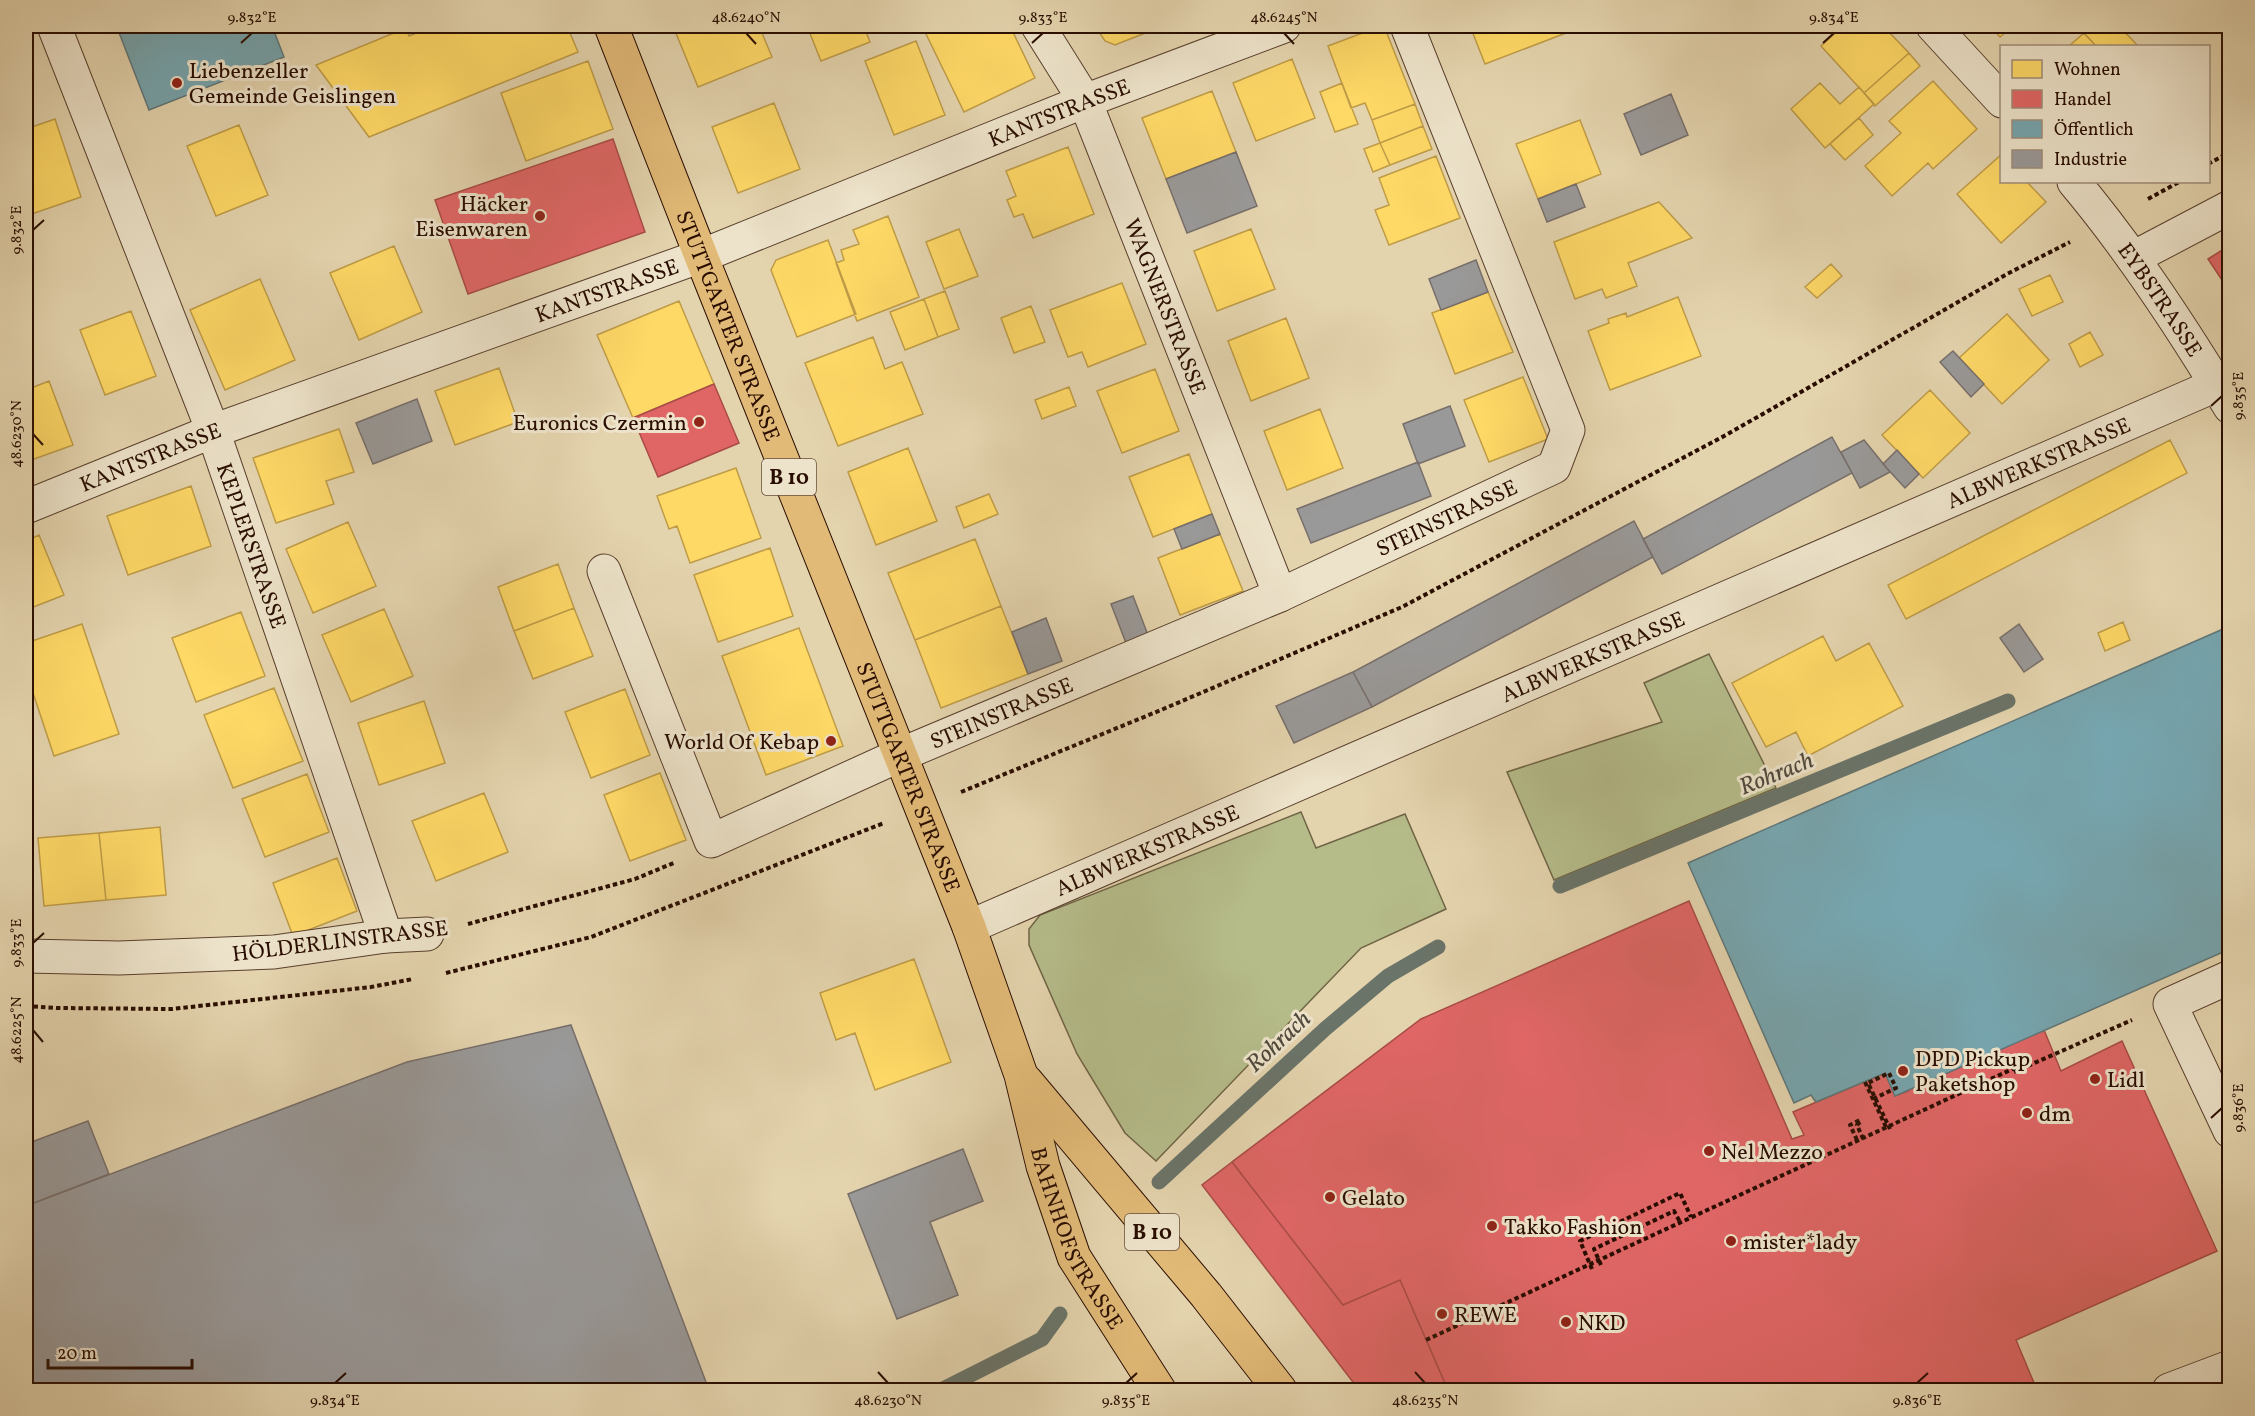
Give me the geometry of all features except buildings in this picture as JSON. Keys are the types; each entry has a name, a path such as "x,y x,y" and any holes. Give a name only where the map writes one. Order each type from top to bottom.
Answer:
{"main road":[{"name":"STUTTGARTER STRASSE","path":"611,26 969,927"},
{"name":"BAHNHOFSTRASSE","path":"969,927 1022,1075 1042,1166 1074,1257 1159,1390"},
{"name":"BAHNHOFSTRASSE","path":"1022,1075 1206,1295 1280,1390"}],"street":[{"name":"KEPLERSTRASSE","path":"54,26 213,430 386,936"},
{"name":"WAGNERSTRASSE","path":"1038,26 1085,101 1280,595"},
{"name":"KANTSTRASSE","path":"26,507 213,430 701,256 1085,101 1284,26"},
{"name":"STEINSTRASSE","path":"900,755 1280,595 1554,467 1568,430 1407,26"},
{"path":"1933,26 2000,100"},
{"name":"EYBSTRASSE","path":"2075,183 2108,222 2223,396"},
{"path":"2133,258 2229,207"},
{"name":"ALBWERKSTRASSE","path":"969,927 2223,396"},
{"path":"604,571 711,841 900,755"},
{"name":"HÖLDERLINSTRASSE","path":"26,956 119,958 274,952 386,936 427,934"},
{"path":"2229,977 2170,1004 2229,1131"},
{"path":"2169,1390 2229,1367"}],"path":[{"path":"2210,163 2229,152"},
{"name":"HÖLDERLINSTRASSE","path":"427,934 635,879 677,862 711,841"},
{"path":"2014,1072 2170,1004"},
{"path":"1426,1340 2032,1060"},
{"path":"1873,1099 1881,1095 1896,1088 1889,1073 1868,1083 1872,1092 1877,1102 1881,1111 1888,1128"},
{"path":"1865,1082 1888,1128"},
{"path":"1857,1140 1850,1125 1863,1119 1857,1125 1864,1141"},
{"path":"1592,1269 1580,1240 1680,1193 1691,1217"},
{"path":"1601,1265 1594,1249 1674,1211 1680,1222"}],"green space":[{"path":"1709,654 1776,788 1554,880 1507,772 1662,722 1644,683"},
{"path":"1301,812 1316,848 1405,814 1446,909 1361,948 1156,1161 1125,1133 1077,1054 1029,945 1029,929 1040,915"}],"waterway":[{"name":"Rohrach","path":"1560,886 2008,701"},
{"name":"Rohrach","path":"1159,1182 1325,1029 1388,976 1438,947"},
{"name":"Rohrach","path":"941,1390 1042,1339 1060,1314"}],"place":[{"name":"Liebenzeller Gemeinde Geislingen","path":"177,83"},
{"name":"Häcker Eisenwaren","path":"540,216"},
{"name":"Euronics Czermin","path":"699,422"},
{"name":"World Of Kebap","path":"831,741"},
{"name":"DPD Pickup Paketshop","path":"1903,1071"},
{"name":"Lidl","path":"2095,1079"},
{"name":"dm","path":"2027,1113"},
{"name":"Nel Mezzo","path":"1709,1151"},
{"name":"Gelato","path":"1330,1197"},
{"name":"Takko Fashion","path":"1492,1226"},
{"name":"mister*lady","path":"1731,1241"},
{"name":"REWE","path":"1442,1314"},
{"name":"NKD","path":"1566,1322"}]}
